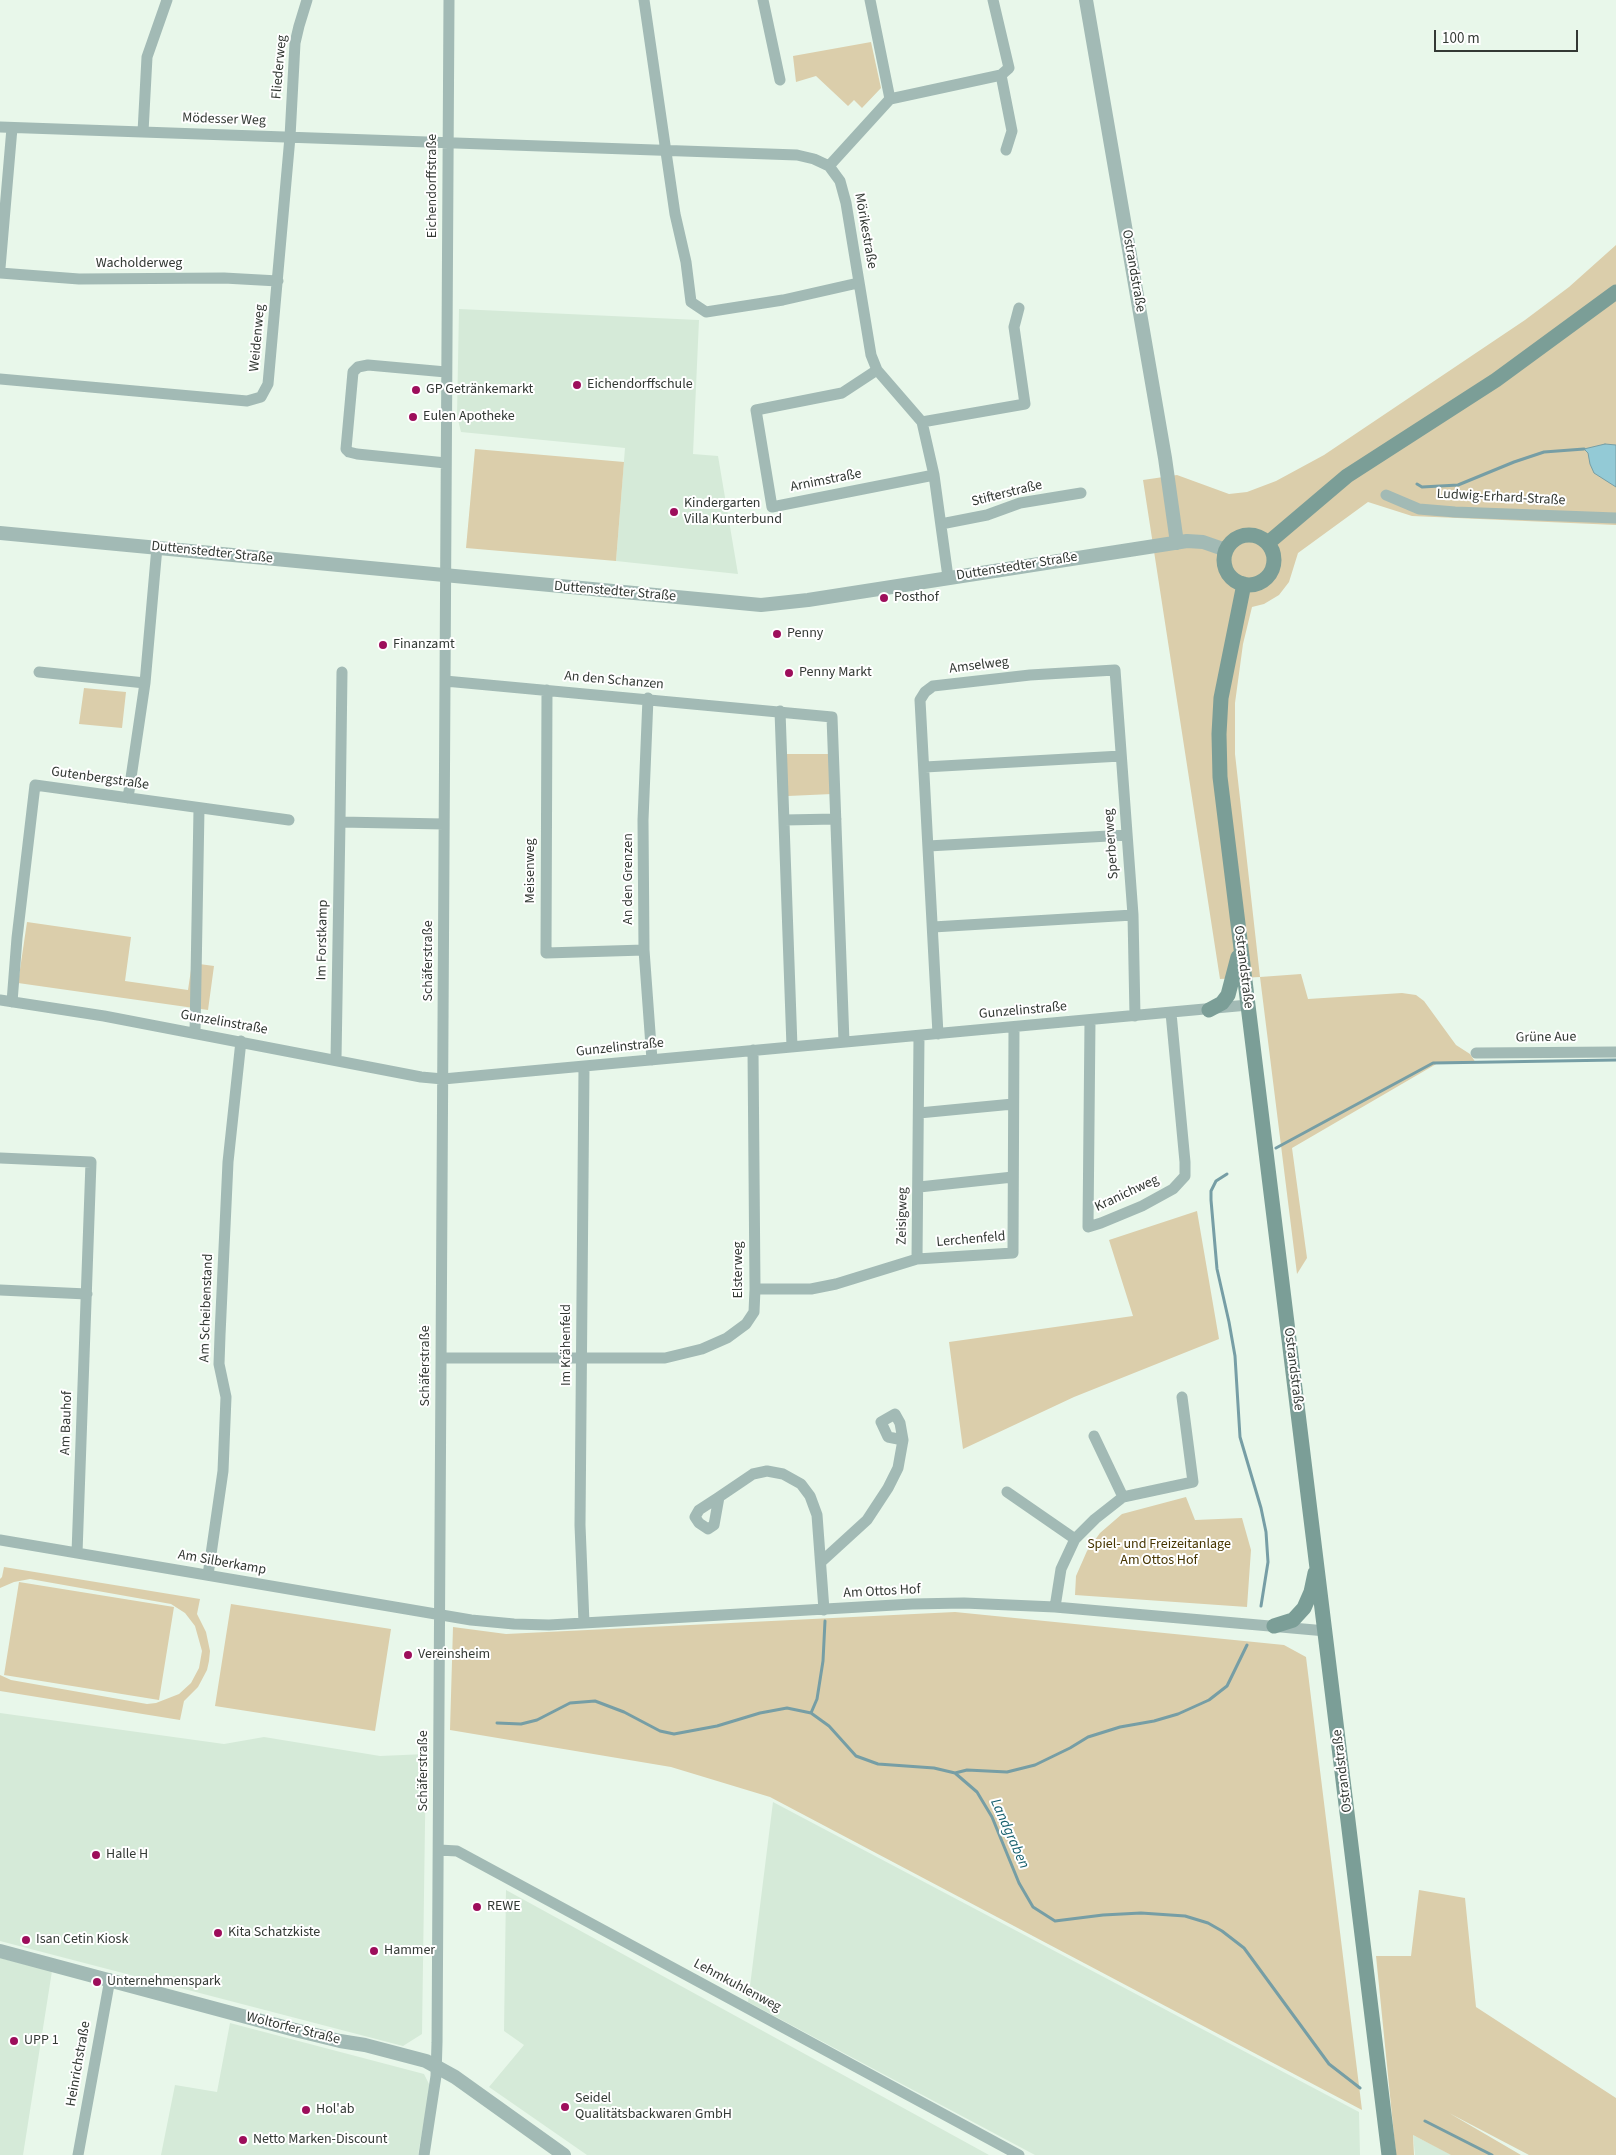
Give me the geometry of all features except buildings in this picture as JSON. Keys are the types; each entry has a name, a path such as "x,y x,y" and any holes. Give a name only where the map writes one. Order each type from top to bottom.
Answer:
{"main road":[{"path":"1268,543 1347,476 1496,380 1616,292"},
{"path":"1242,536 1259,537 1268,543 1274,557 1271,572 1260,582 1244,584 1235,580 1228,571 1224,561 1226,550 1232,541 1242,536"},
{"name":"Ostrandstraße","path":"1244,584 1224,680 1219,734 1220,777 1389,2155"},
{"path":"1209,1010 1222,1003 1228,995 1240,948"},
{"path":"1274,1626 1293,1620 1304,1608 1311,1592 1318,1564"}],"street":[{"path":"143,132 147,57 167,0"},
{"name":"Fliederweg","path":"290,137 296,44 307,0"},
{"name":"Eichendorffstraße","path":"445,575 449,0"},
{"path":"644,0 675,214 686,262 691,302 706,312 783,300 858,283"},
{"path":"763,0 780,80"},
{"path":"870,0 890,99"},
{"path":"448,141 797,155 814,159 829,166 890,99 1001,75 1008,68 993,0"},
{"name":"Ostrandstraße","path":"1086,0 1165,458 1176,542"},
{"path":"1001,75 1012,131 1006,150"},
{"name":"Mödesser Weg","path":"0,127 448,141"},
{"path":"0,268 12,128"},
{"name":"Weidenweg","path":"0,379 247,402 261,397 268,384 290,137"},
{"name":"Mörikestraße","path":"829,166 840,181 846,203 871,355 878,370 922,422 934,475 948,577"},
{"name":"Wacholderweg","path":"0,273 79,279 224,278 278,281"},
{"path":"922,422 1025,404 1014,327 1019,308"},
{"path":"446,372 368,365 358,367 353,372 346,449 357,454 446,463"},
{"name":"Arnimstraße","path":"878,370 842,393 756,410 772,507 934,475"},
{"name":"Stifterstraße","path":"941,524 987,515 1020,503 1081,493"},
{"name":"Ludwig-Erhard-Straße","path":"1386,495 1419,509 1616,518"},
{"name":"Duttenstedter Straße","path":"0,533 761,605 808,600 1176,542 1203,542 1226,550"},
{"path":"128,798 145,683 157,547"},
{"name":"Schäferstraße","path":"424,2155 433,2100 436,2065 439,1850 445,575"},
{"name":"Sperberweg","path":"1115,670 1133,915 1135,1016"},
{"name":"Amselweg","path":"938,1034 920,700 925,692 933,686 1030,675 1115,670"},
{"path":"39,672 145,683"},
{"name":"Im Forstkamp","path":"336,1059 342,672"},
{"name":"An den Schanzen","path":"445,681 648,698 832,717 844,1042"},
{"name":"Meisenweg","path":"547,690 546,953 644,950"},
{"name":"An den Grenzen","path":"648,698 643,820 644,950 652,1060"},
{"path":"780,711 792,1047"},
{"path":"925,766 1121,756"},
{"name":"Gutenbergstraße","path":"12,1002 17,938 35,785 289,820"},
{"path":"195,1033 199,809"},
{"path":"784,820 836,819"},
{"path":"340,822 444,824"},
{"path":"928,846 1126,836"},
{"path":"933,927 1133,915"},
{"name":"Gunzelinstraße","path":"0,1000 241,1041 421,1077 443,1079 1248,1006"},
{"name":"Kranichweg","path":"1090,1021 1088,1226 1101,1223 1142,1206 1174,1189 1185,1176 1171,1013"},
{"name":"Lerchenfeld","path":"917,1259 1013,1253 1014,1027"},
{"name":"Zeisigweg","path":"755,1289 811,1289 836,1284 917,1259 919,1036"},
{"name":"Am Scheibenstand","path":"208,1575 223,1471 226,1397 219,1364 220,1325 228,1162 241,1041"},
{"name":"Elsterweg","path":"441,1358 664,1358 702,1349 727,1338 746,1324 754,1312 755,1289 753,1050"},
{"name":"Grüne Aue","path":"1476,1053 1616,1052"},
{"name":"Im Krähenfeld","path":"584,1067 580,1525 584,1622"},
{"path":"919,1113 1013,1104"},
{"name":"Am Bauhof","path":"0,1158 91,1162 77,1553"},
{"path":"919,1186 1013,1177"},
{"path":"0,1290 87,1294"},
{"path":"1055,1607 1061,1569 1075,1539 1095,1519 1123,1497 1193,1482 1182,1398"},
{"path":"1094,1436 1123,1497"},
{"path":"821,1562 867,1520 888,1488 898,1468 903,1440"},
{"path":"719,1496 752,1474 767,1471 782,1474 801,1484 815,1506 824,1610"},
{"path":"1007,1492 1075,1539"},
{"name":"Am Silberkamp","path":"0,1540 440,1615"},
{"name":"Am Ottos Hof","path":"440,1615 514,1624 549,1625 946,1604 1055,1607 1326,1630"},
{"name":"Lehmkuhlenweg","path":"439,1850 457,1851 1019,2155"},
{"name":"Woltorfer Straße","path":"0,1951 295,2030 378,2048 436,2065 564,2155"},
{"name":"Heinrichstraße","path":"78,2155 110,1979"}],"shaded area":[{"name":"Eichendorffschule","path":"459,309 699,320 693,454 718,456 738,574 616,561 625,448 461,432 457,416"},
{"path":"0,1713 224,1744 264,1737 380,1756 426,1754 422,2034 403,2046 0,1941"},
{"path":"773,1802 1359,2112 1360,2155 1035,2155 748,2002"},
{"path":"506,1890 989,2155 587,2155 489,2087 524,2045 504,2031"},
{"path":"0,1958 52,1971 23,2155 0,2155"},
{"path":"230,2023 424,2074 430,2086 418,2155 161,2155 175,2085 217,2092"},
{"path":"1413,2135 1452,2155 1415,2155"}],"green space":[{"path":"871,42 881,88 862,108 854,100 848,106 816,76 796,82 793,56"},
{"path":"1616,245 1616,525 1412,516 1368,502 1298,553 1289,582 1279,595 1264,604 1252,607 1243,644 1235,703 1235,754 1260,977 1220,979 1143,480 1177,475 1229,494 1247,492 1276,481 1324,455 1525,320 1569,287"},
{"path":"475,449 624,462 616,561 466,548"},
{"path":"84,688 126,692 122,728 79,724"},
{"path":"786,754 830,754 832,794 788,796"},
{"path":"27,922 131,937 125,981 188,990 192,963 214,966 208,1010 18,983"},
{"path":"1301,974 1308,999 1402,993 1416,995 1424,1001 1456,1045 1470,1054 1476,1063 1438,1063 1292,1148 1307,1258 1297,1274 1260,977"},
{"path":"1197,1211 1219,1339 1074,1397 963,1449 949,1342 1133,1316 1109,1240"},
{"name":"Spiel- und Freizeitanlage Am Ottos Hof","path":"1186,1497 1195,1520 1242,1518 1251,1550 1247,1607 1075,1595 1076,1576 1087,1551 1100,1533 1122,1514"},
{"path":"4,1567 200,1599 197,1614 206,1632 210,1651 209,1661 207,1670 198,1687 184,1701 180,1720 0,1691 0,1675 11,1680 147,1704 156,1703 179,1694 191,1683 199,1668 202,1651 195,1626 185,1613 171,1604 30,1579 14,1582 0,1588 0,1579"},
{"path":"19,1582 174,1607 159,1700 4,1675"},
{"path":"231,1604 391,1629 375,1731 215,1706"},
{"path":"955,1612 1284,1645 1306,1657 1362,2110 770,1797 671,1767 450,1730 453,1627 506,1634"},
{"path":"1419,1890 1465,1898 1476,2007 1616,2098 1616,2155 1529,2155 1449,2113 1521,2155 1451,2155 1413,2135 1414,2155 1396,2155 1376,1956 1411,1956"}],"water":[{"path":"1605,444 1616,445 1616,487 1594,473 1588,453 1584,449"}],"waterway":[{"path":"1417,484 1422,487 1458,485 1544,452 1584,449"},
{"path":"1276,1148 1433,1063 1616,1060"},
{"path":"1227,1174 1216,1181 1211,1191 1211,1200 1217,1269 1235,1356 1240,1437 1261,1508 1266,1532 1268,1562 1261,1606"},
{"path":"811,1713 817,1699 823,1661 825,1621"},
{"path":"955,1773 967,1770 1007,1772 1035,1765 1088,1737 1120,1727 1154,1721 1178,1714 1209,1700 1227,1686 1247,1645"},
{"name":"Landgraben","path":"497,1723 521,1724 537,1720 570,1703 595,1701 624,1712 660,1731 674,1734 717,1726 760,1713 787,1708 811,1713 829,1726 856,1756 878,1764 934,1768 955,1773 977,1792 992,1817 1019,1883 1033,1907 1055,1921 1103,1915 1141,1913 1185,1916 1208,1923 1244,1948 1329,2064 1360,2088"},
{"name":"Landgraben","path":"1425,2121 1492,2155"}],"place":[{"name":"Eichendorffschule","path":"577,385"},
{"name":"GP Getränkemarkt","path":"416,390"},
{"name":"Eulen Apotheke","path":"413,417"},
{"name":"Kindergarten Villa Kunterbund","path":"674,512"},
{"name":"Posthof","path":"884,598"},
{"name":"Penny","path":"777,634"},
{"name":"Finanzamt","path":"383,645"},
{"name":"Penny Markt","path":"789,673"},
{"name":"Vereinsheim","path":"408,1655"},
{"name":"Halle H","path":"96,1855"},
{"name":"REWE","path":"477,1907"},
{"name":"Kita Schatzkiste","path":"218,1933"},
{"name":"Isan Cetin Kiosk","path":"26,1940"},
{"name":"Hammer","path":"374,1951"},
{"name":"Unternehmenspark","path":"97,1982"},
{"name":"UPP 1","path":"14,2041"},
{"name":"Seidel Qualitätsbackwaren GmbH","path":"565,2107"},
{"name":"Hol'ab","path":"306,2110"},
{"name":"Netto Marken-Discount","path":"243,2140"}]}
